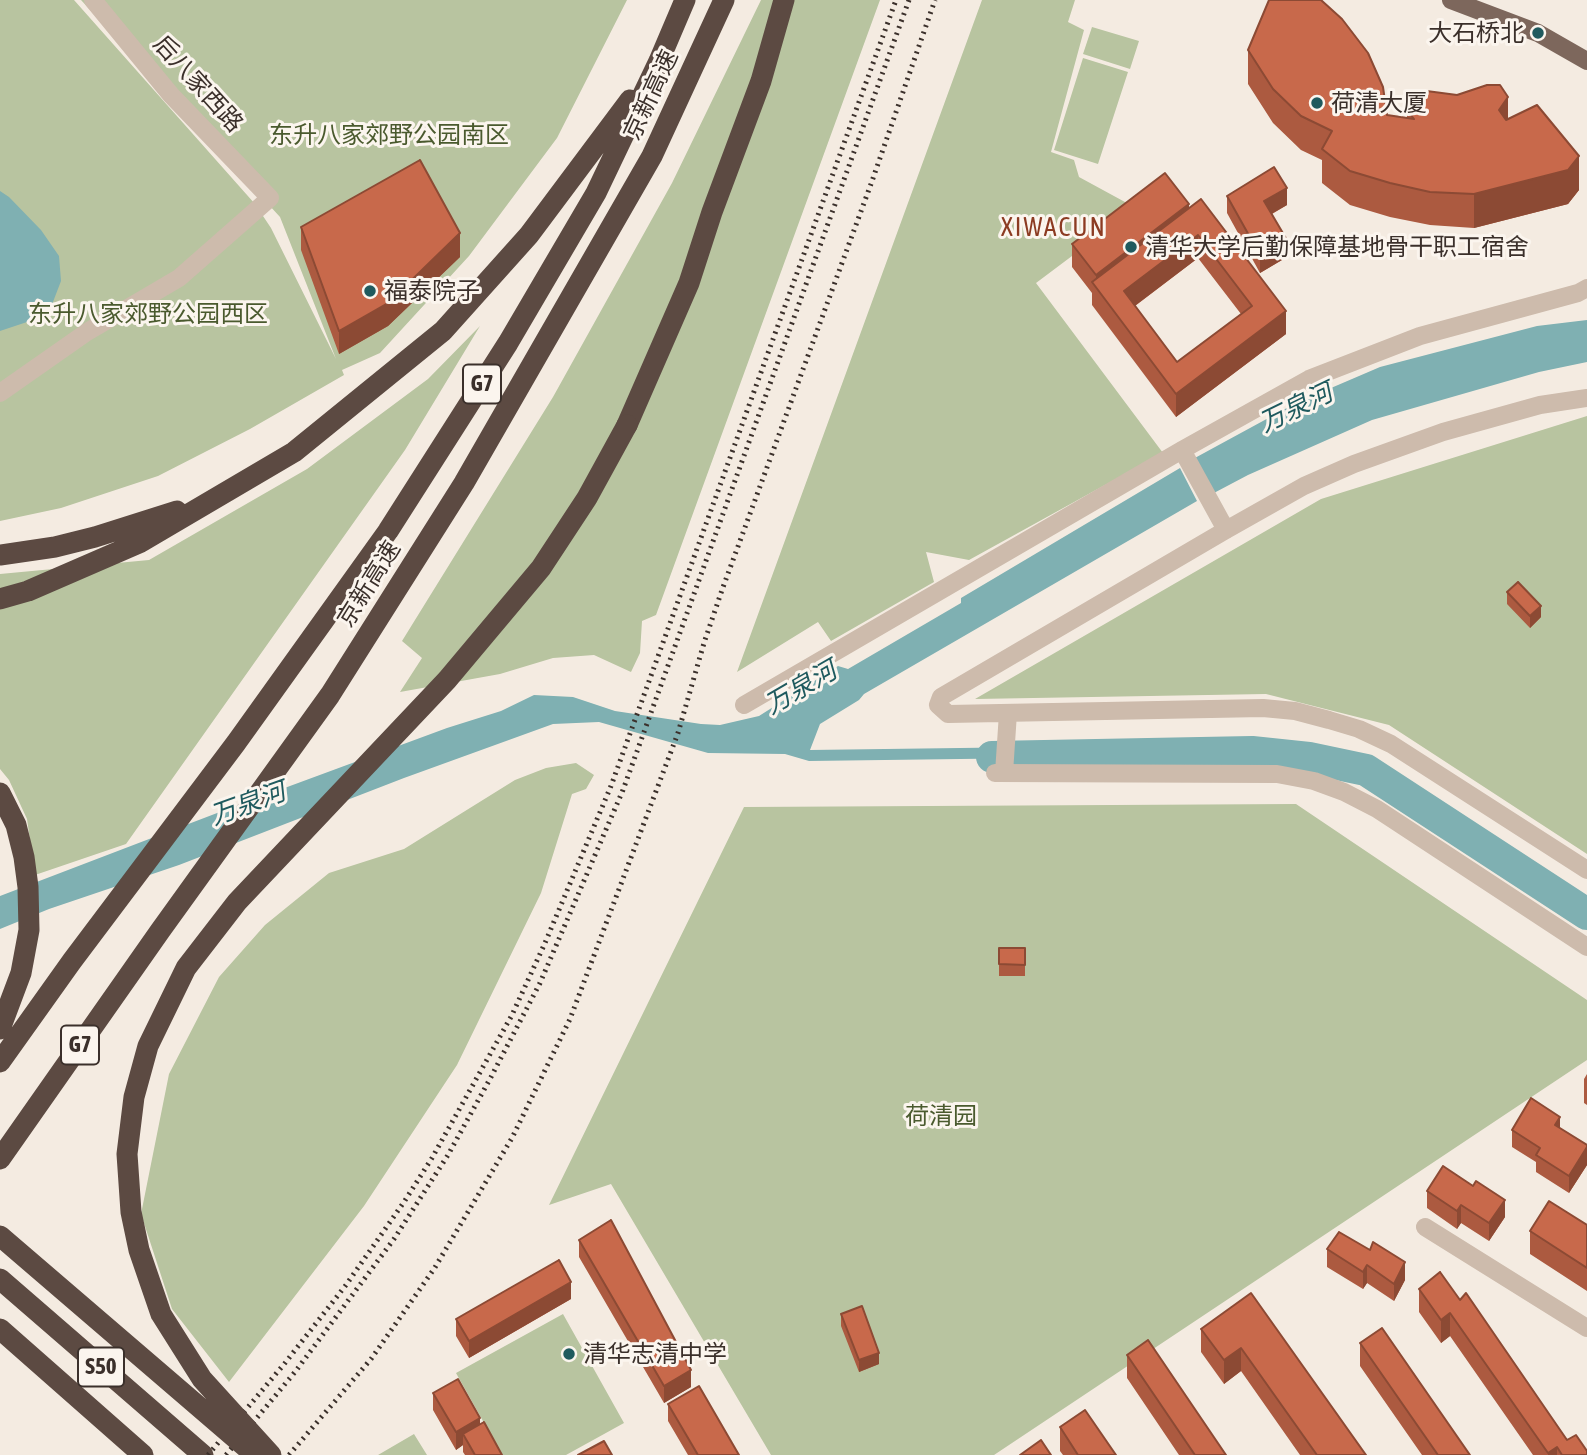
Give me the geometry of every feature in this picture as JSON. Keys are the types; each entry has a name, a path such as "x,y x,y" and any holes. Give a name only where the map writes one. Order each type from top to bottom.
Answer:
{"highway":[{"name":"京新高速","path":"0,1062 72,961 236,743 388,530 508,343 596,193 685,0"},
{"name":"京新高速","path":"0,1159 330,695 464,483 652,156 724,0"},
{"path":"271,1455 202,1379 161,1314 139,1250 128,1188 127,1154 134,1097 148,1046 186,968 237,902 447,680 541,568 587,498 627,425 689,283 712,212 761,81 784,0"},
{"path":"0,599 28,591 141,542 295,453 443,331 529,234 659,61"},
{"path":"0,555 55,547 96,537 215,498"},
{"path":"0,793 16,825 24,857 29,930 21,973 0,1029"},
{"path":"0,1236 255,1455"},
{"name":"S50","path":"0,1279 203,1455"},
{"name":"S50","path":"0,1329 144,1455"}],"main road":[{"path":"1451,0 1538,33 1586,62"}],"street":[{"name":"后八家西路","path":"0,393 87,332 179,278 270,198 171,95 93,0"},
{"path":"744,705 1182,450 1321,374 1420,336 1578,293 1587,288"},
{"path":"1587,398 1528,408 1443,432 1354,464 1304,486 942,697 938,705 948,714 1263,708 1295,711 1359,729 1391,744 1587,870"},
{"path":"1182,450 1226,530"},
{"path":"1008,713 1001,771 1277,774 1314,781 1344,792 1377,809 1587,947"},
{"path":"1425,1227 1587,1328"}],"green space":[{"path":"0,0 74,0 255,204 271,228 336,359 280,217 81,0 627,0 557,138 469,256 380,353 342,370 344,375 250,429 158,476 61,508 0,521"},
{"path":"761,0 880,0 656,615 642,621 640,653 631,672 594,655 553,658 500,674 400,692 422,658 402,641 553,397 672,183"},
{"path":"982,0 1075,0 1068,22 1084,30 1051,152 1074,160 1079,177 1136,208 1036,283 1163,453 969,560 926,552 934,582 831,641 818,622 737,672"},
{"path":"1092,27 1139,41 1130,69 1083,54"},
{"path":"1083,58 1128,72 1098,164 1054,150"},
{"path":"480,326 405,450 126,844 35,875 27,819 9,780 0,769 0,574 149,560 307,469 428,379"},
{"path":"1587,416 1587,854 1389,725 1266,694 975,699 1321,499"},
{"path":"576,763 594,775 586,789 572,794 541,893 457,1065 364,1206 229,1382 172,1309 141,1214 169,1074 219,977 265,925 329,873 404,849 515,780 546,768"},
{"name":"荷清园","path":"1296,804 1587,1000 1587,1060 994,1455 771,1455 611,1184 549,1205 744,807"},
{"path":"563,1314 624,1423 566,1455 502,1455 456,1373"},
{"path":"414,1434 427,1455 378,1455"}],"water":[{"path":"0,191 41,230 59,256 61,281 48,315 0,331"},
{"name":"万泉河","path":"1587,320 1587,362 1539,372 1372,420 1248,475 1212,494 1193,459 1296,403 1380,367 1537,326"},
{"name":"万泉河","path":"1180,468 1197,501 864,694 859,700 820,724 810,750 1035,747 1036,758 809,761 785,754 708,753 599,722 553,724 179,865 49,909 0,929 0,896 447,728 501,711 534,695 573,697 615,711 701,724 720,725 759,716 838,666 848,669 961,603 961,598"}],"building":[{"name":"荷清大厦","path":"1269,0 1321,0 1342,19 1368,53 1383,87 1387,115 1414,119 1407,110 1407,98 1419,90 1457,95 1487,85 1500,85 1508,97 1499,110 1506,120 1537,105 1579,156 1568,170 1474,194 1430,192 1350,171 1322,149 1332,131 1301,116 1273,89 1248,50"},
{"name":"福泰院子","path":"420,160 460,233 388,303 339,331 301,227"},
{"path":"1274,167 1287,188 1264,201 1287,240 1260,255 1227,196"},
{"path":"1165,173 1189,204 1096,275 1072,244"},
{"path":"1201,199 1286,311 1176,394 1092,282","holes":["1198,235 1252,306 1177,362 1124,291"]},
{"path":"1518,582 1541,606 1530,616 1507,592"},
{"path":"999,948 1025,948 1025,965 999,964"},
{"path":"1531,1098 1560,1117 1555,1125 1587,1145 1569,1176 1536,1155 1540,1148 1512,1130"},
{"path":"1443,1166 1473,1186 1476,1181 1505,1200 1489,1223 1461,1205 1457,1211 1427,1191"},
{"path":"1549,1201 1587,1225 1587,1268 1530,1231"},
{"path":"611,1220 691,1370 664,1386 579,1240"},
{"path":"1339,1232 1370,1250 1373,1242 1405,1262 1394,1284 1367,1265 1363,1272 1327,1249"},
{"path":"559,1260 571,1282 469,1341 456,1319"},
{"path":"1440,1272 1460,1300 1466,1293 1567,1440 1576,1435 1587,1455 1562,1455 1557,1447 1548,1453 1450,1313 1441,1320 1419,1289"},
{"path":"1251,1293 1366,1455 1317,1455 1241,1348 1224,1360 1201,1329"},
{"path":"862,1306 879,1353 859,1360 841,1314"},
{"path":"1382,1328 1470,1455 1438,1455 1360,1343"},
{"path":"1148,1340 1226,1455 1195,1455 1127,1355"},
{"path":"458,1379 480,1418 456,1432 433,1393"},
{"path":"699,1386 739,1455 698,1455 668,1404"},
{"path":"1085,1410 1116,1455 1078,1455 1060,1427"},
{"path":"484,1422 502,1455 475,1455 463,1434"},
{"path":"1041,1440 1051,1455 1020,1455"},
{"path":"604,1441 612,1455 578,1455"}],"waterway":[{"path":"992,757 1252,752 1309,758 1366,770 1587,914"}],"railway":[{"path":"208,1455 346,1285 404,1202 432,1158 512,1015 611,786 896,0"},
{"path":"226,1455 295,1372 394,1239 448,1155 540,983 623,790 909,0"},
{"path":"289,1455 371,1359 434,1269 512,1138 570,1019 678,733 722,590 871,184 935,0"}],"place":[{"name":"大石桥北","path":"1538,33"},
{"name":"荷清大厦","path":"1317,103"},
{"name":"清华大学后勤保障基地骨干职工宿舍","path":"1131,247"},
{"name":"福泰院子","path":"370,291"},
{"name":"清华志清中学","path":"569,1354"}],"district":[{"name":"XIWACUN","path":"1054,228"}],"park label":[{"name":"东升八家郊野公园南区","path":"389,135"},
{"name":"东升八家郊野公园西区","path":"148,314"}]}
